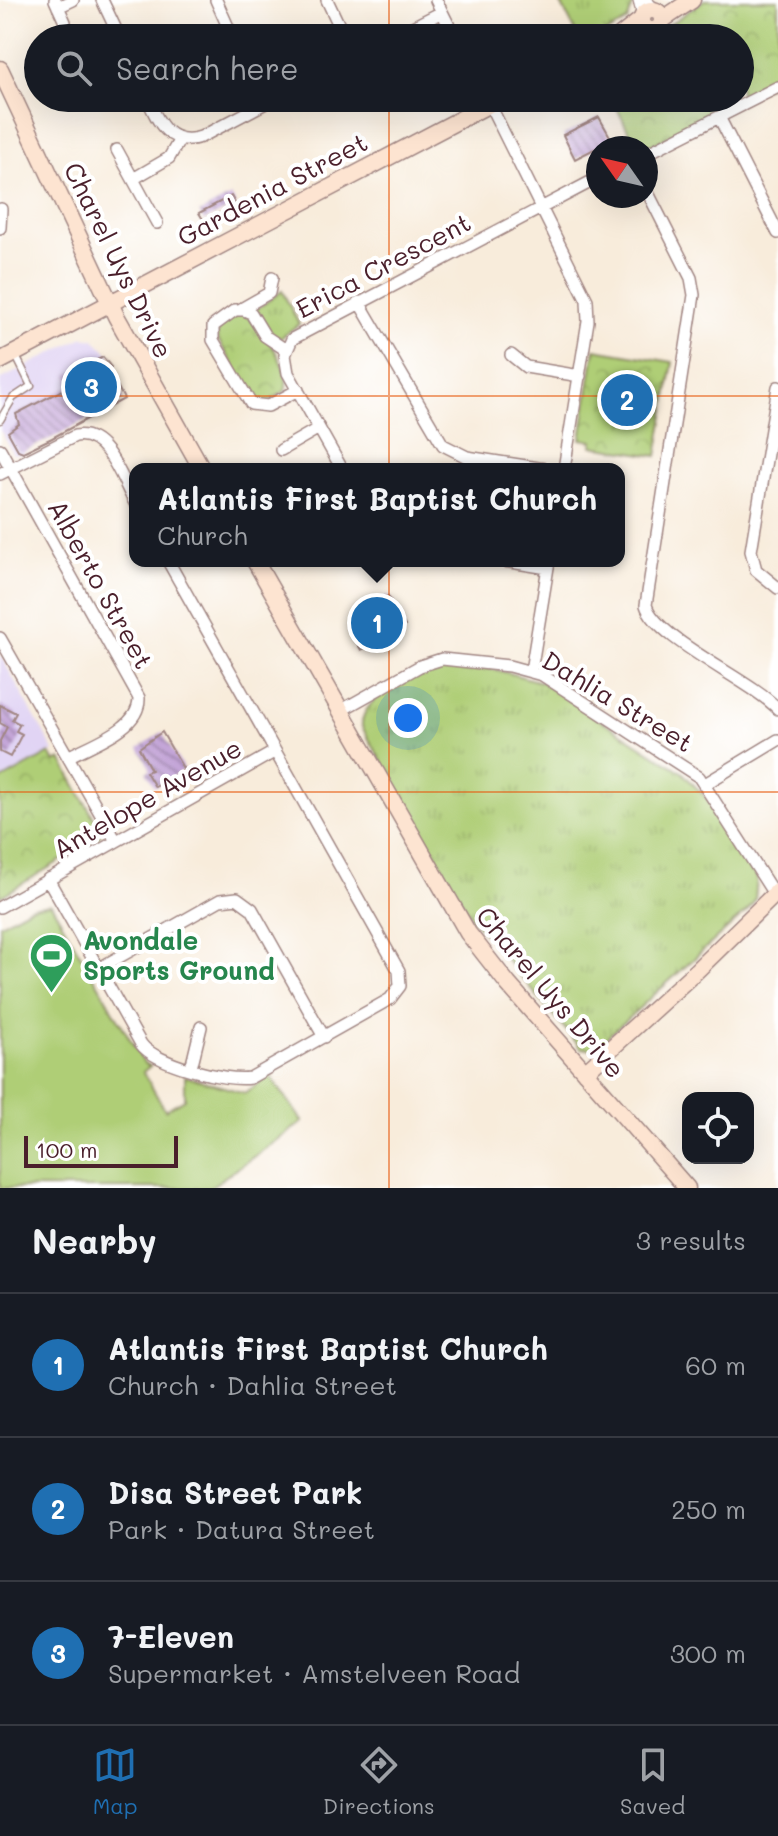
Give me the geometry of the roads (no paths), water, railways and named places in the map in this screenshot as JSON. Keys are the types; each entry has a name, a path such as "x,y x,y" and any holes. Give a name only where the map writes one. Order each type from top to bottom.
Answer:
{"main road":[{"path":"649,13 686,3"},
{"name":"Charel Uys Drive","path":"0,69 110,303 199,463"},
{"name":"Gardenia Street","path":"7,358 469,112"},
{"name":"Charel Uys Drive","path":"258,567 468,933 687,1188"},
{"path":"585,1072 695,972 776,892"}],"street":[{"path":"65,22 56,4 73,0"},
{"path":"102,0 113,24"},
{"path":"216,0 227,24"},
{"path":"327,0 338,24"},
{"path":"412,24 439,6 448,24"},
{"path":"754,99 778,87"},
{"path":"155,112 164,129 180,139 201,137 246,112"},
{"path":"497,112 540,208 587,300 588,321 565,463"},
{"path":"658,148 729,112"},
{"path":"719,117 778,233"},
{"path":"133,179 169,158 180,139"},
{"path":"117,150 157,223"},
{"name":"Erica Crescent","path":"339,463 286,367 286,350 296,335 586,184"},
{"path":"656,208 691,278 694,295 646,605 660,627 757,691 778,709"},
{"path":"0,228 1,209"},
{"path":"272,278 271,290 218,320 212,334 248,402 264,408 298,390"},
{"path":"359,302 443,445 461,456 506,463"},
{"path":"241,309 251,313 265,336 286,350"},
{"path":"511,355 526,367 580,376"},
{"path":"778,387 751,551 756,570 778,588"},
{"path":"281,450 319,428"},
{"path":"5,472 75,436 89,435 102,445 129,492"},
{"name":"Alberto Street","path":"0,449 5,472 139,698 137,713 132,720 68,757"},
{"path":"48,879 145,1050 157,1058 231,1079 250,1078 393,997 400,986 400,975 171,567"},
{"path":"531,671 548,567"},
{"path":"0,638 116,841"},
{"name":"Dahlia Street","path":"340,711 434,660 458,658 531,671 604,713 683,765 705,784 776,892"},
{"path":"705,784 778,740"},
{"name":"Antelope Avenue","path":"0,907 274,752"},
{"path":"98,969 220,900 237,898 252,909 324,1037"},
{"path":"191,1068 201,1027"}],"lane":[{"path":"7,358 30,384"},
{"path":"0,420 13,398 37,376"}],"place":[{"name":"7-Eleven","path":"91,387"},
{"name":"Disa Street Park","path":"627,400"},
{"name":"Atlantis First Baptist Church","path":"377,623"},
{"name":"Avondale Sports Ground","path":"52,994"}]}
